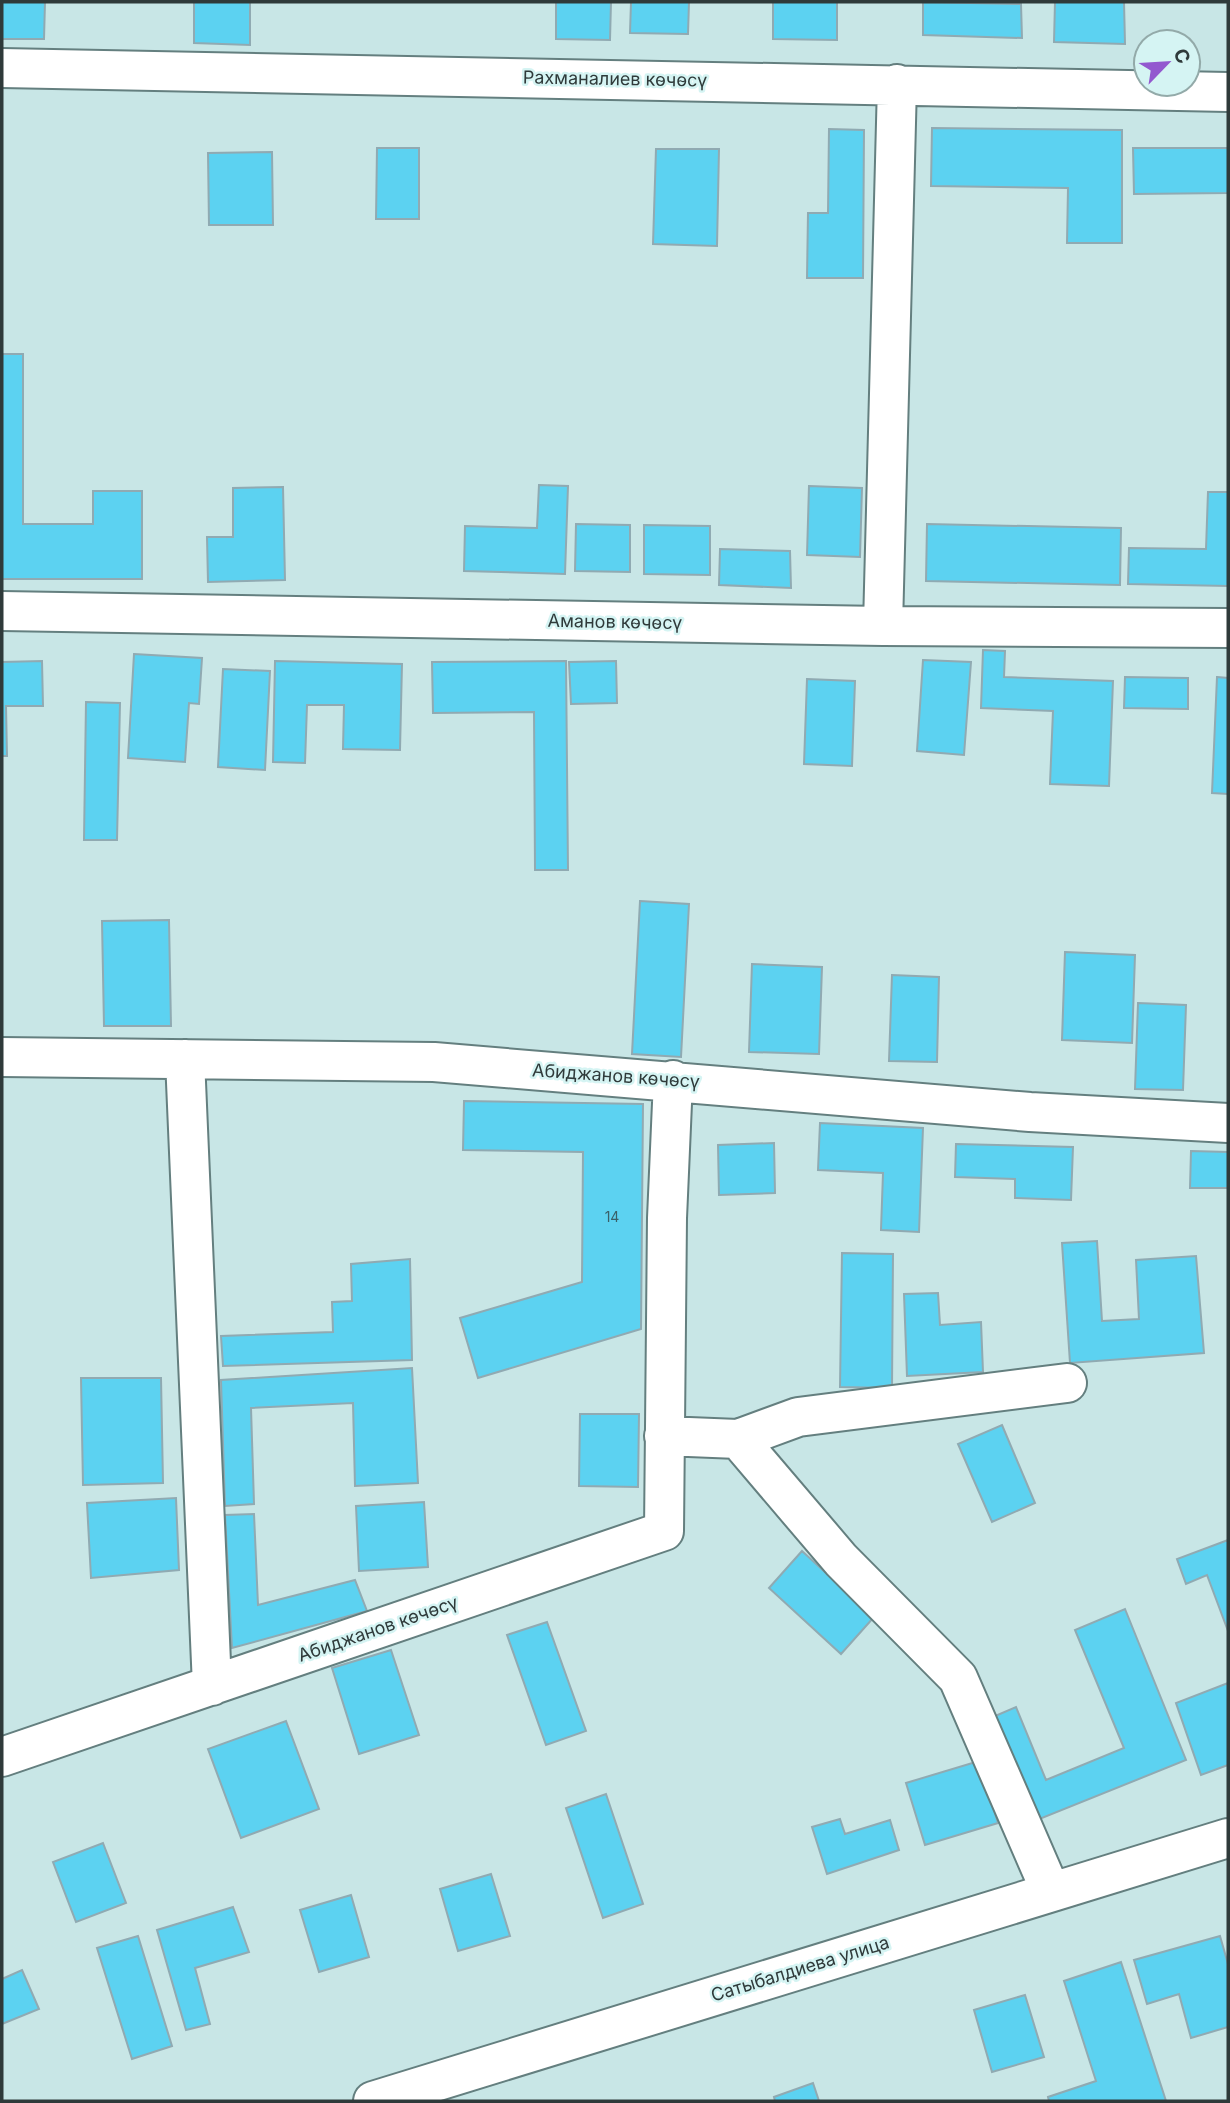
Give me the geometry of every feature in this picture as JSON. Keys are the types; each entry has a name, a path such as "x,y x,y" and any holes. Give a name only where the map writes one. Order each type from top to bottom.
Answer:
{"street":[{"name":"Рахманалиев көчөсү","path":"2,68 1228,92"},
{"path":"883,626 897,84"},
{"name":"Аманов көчөсү","path":"2,611 883,626 1228,628"},
{"name":"Абиджанов көчөсү","path":"2,1057 433,1062 1030,1112 1228,1123"},
{"path":"185,1059 212,1686"},
{"path":"673,1080 667,1218 664,1436 738,1439 798,1417 1067,1383"},
{"name":"Абиджанов көчөсү","path":"2,1757 664,1531 664,1436"},
{"path":"738,1439 841,1560 958,1678 1051,1892"},
{"name":"Сатыбалдиева улица","path":"373,2101 1228,1838"}],"building":[{"path":"2,2 45,2 44,39 2,39"},
{"path":"194,2 250,2 250,45 194,43"},
{"path":"556,2 611,2 610,40 556,39"},
{"path":"631,2 689,2 688,34 630,33"},
{"path":"773,2 837,2 837,40 773,39"},
{"path":"923,2 1021,4 1022,38 923,35"},
{"path":"1055,2 1124,2 1125,44 1054,42"},
{"path":"932,128 1122,130 1122,243 1067,243 1068,188 931,186"},
{"path":"829,129 864,130 863,278 807,278 808,213 828,213"},
{"path":"377,148 419,148 419,219 376,219"},
{"path":"1133,148 1228,148 1228,193 1134,194"},
{"path":"656,149 719,149 717,246 653,244"},
{"path":"272,152 273,225 209,225 208,153"},
{"path":"2,354 23,354 23,524 93,524 93,491 142,491 142,579 2,579"},
{"path":"539,485 568,486 565,574 464,571 465,526 537,528"},
{"path":"809,486 862,488 860,557 807,555"},
{"path":"283,487 285,580 208,582 207,537 233,537 233,488"},
{"path":"1208,492 1228,492 1228,586 1128,584 1129,548 1206,549"},
{"path":"576,524 630,525 630,572 575,571"},
{"path":"927,524 1121,528 1120,585 926,581"},
{"path":"644,525 710,526 710,575 644,574"},
{"path":"720,549 790,551 791,588 719,585"},
{"path":"983,650 1005,651 1004,677 1113,681 1109,786 1050,784 1053,711 981,708"},
{"path":"134,654 202,658 199,704 189,703 185,762 128,758"},
{"path":"923,660 971,662 964,755 917,751"},
{"path":"42,661 43,706 6,706 7,756 2,756 2,662"},
{"path":"275,661 402,664 400,750 343,749 344,705 307,705 305,763 273,762"},
{"path":"566,661 568,870 535,870 534,712 433,713 432,662"},
{"path":"616,661 617,703 571,704 569,662"},
{"path":"223,669 270,671 265,770 218,767"},
{"path":"1125,677 1188,678 1188,709 1124,708"},
{"path":"1217,677 1228,678 1228,794 1212,793"},
{"path":"807,679 855,681 852,766 804,764"},
{"path":"86,702 120,703 117,840 84,840"},
{"path":"640,901 689,904 681,1057 632,1054"},
{"path":"169,920 171,1026 104,1026 102,921"},
{"path":"1065,952 1135,955 1132,1043 1062,1040"},
{"path":"752,964 822,967 819,1054 749,1052"},
{"path":"892,975 939,977 937,1062 889,1061"},
{"path":"1138,1003 1186,1005 1183,1090 1135,1089"},
{"path":"464,1101 643,1104 641,1329 478,1378 460,1318 582,1282 583,1152 463,1150"},
{"path":"820,1123 923,1128 919,1232 881,1230 883,1173 818,1170"},
{"path":"774,1143 775,1193 719,1195 718,1145"},
{"path":"956,1144 1073,1147 1071,1200 1015,1198 1015,1179 955,1177"},
{"path":"1191,1151 1228,1152 1228,1188 1190,1188"},
{"path":"1097,1241 1102,1321 1139,1319 1136,1260 1196,1256 1204,1353 1070,1363 1062,1243"},
{"path":"842,1253 893,1254 892,1388 840,1387"},
{"path":"410,1259 412,1360 223,1366 221,1336 333,1332 332,1302 352,1301 351,1264"},
{"path":"938,1293 940,1325 981,1322 983,1372 907,1376 904,1294"},
{"path":"412,1368 418,1483 355,1486 353,1403 251,1408 254,1504 225,1506 221,1380"},
{"path":"81,1378 161,1378 163,1483 83,1485"},
{"path":"580,1414 639,1414 638,1487 579,1486"},
{"path":"1002,1425 1035,1503 992,1522 958,1444"},
{"path":"176,1498 179,1570 91,1578 87,1503"},
{"path":"424,1502 428,1567 359,1571 356,1506"},
{"path":"254,1514 258,1605 355,1580 367,1611 232,1648 225,1515"},
{"path":"1228,1540 1228,1631 1207,1575 1186,1584 1177,1559"},
{"path":"802,1551 874,1617 841,1654 769,1588"},
{"path":"1125,1609 1186,1760 1037,1820 995,1716 1016,1707 1046,1780 1124,1748 1075,1630"},
{"path":"547,1622 586,1731 546,1745 507,1635"},
{"path":"391,1650 419,1735 359,1754 332,1668"},
{"path":"1228,1683 1228,1765 1201,1775 1176,1703"},
{"path":"286,1721 319,1809 241,1838 208,1749"},
{"path":"979,1761 998,1823 925,1845 906,1783"},
{"path":"606,1794 643,1904 603,1918 566,1808"},
{"path":"840,1819 845,1834 890,1820 899,1850 827,1874 812,1827"},
{"path":"103,1843 126,1903 76,1922 53,1862"},
{"path":"491,1874 510,1936 458,1951 440,1889"},
{"path":"351,1895 369,1957 319,1972 300,1910"},
{"path":"233,1907 249,1952 195,1968 210,2024 186,2030 157,1930"},
{"path":"138,1936 172,2046 132,2059 97,1948"},
{"path":"1220,1936 1228,1964 1228,2027 1191,2038 1179,1994 1147,2004 1134,1960"},
{"path":"1121,1962 1166,2101 1049,2101 1048,2097 1096,2081 1064,1981"},
{"path":"22,1970 39,2009 2,2024 2,1979"},
{"path":"1025,1995 1044,2057 992,2072 974,2010"},
{"path":"813,2083 819,2101 775,2101 774,2097"}]}
